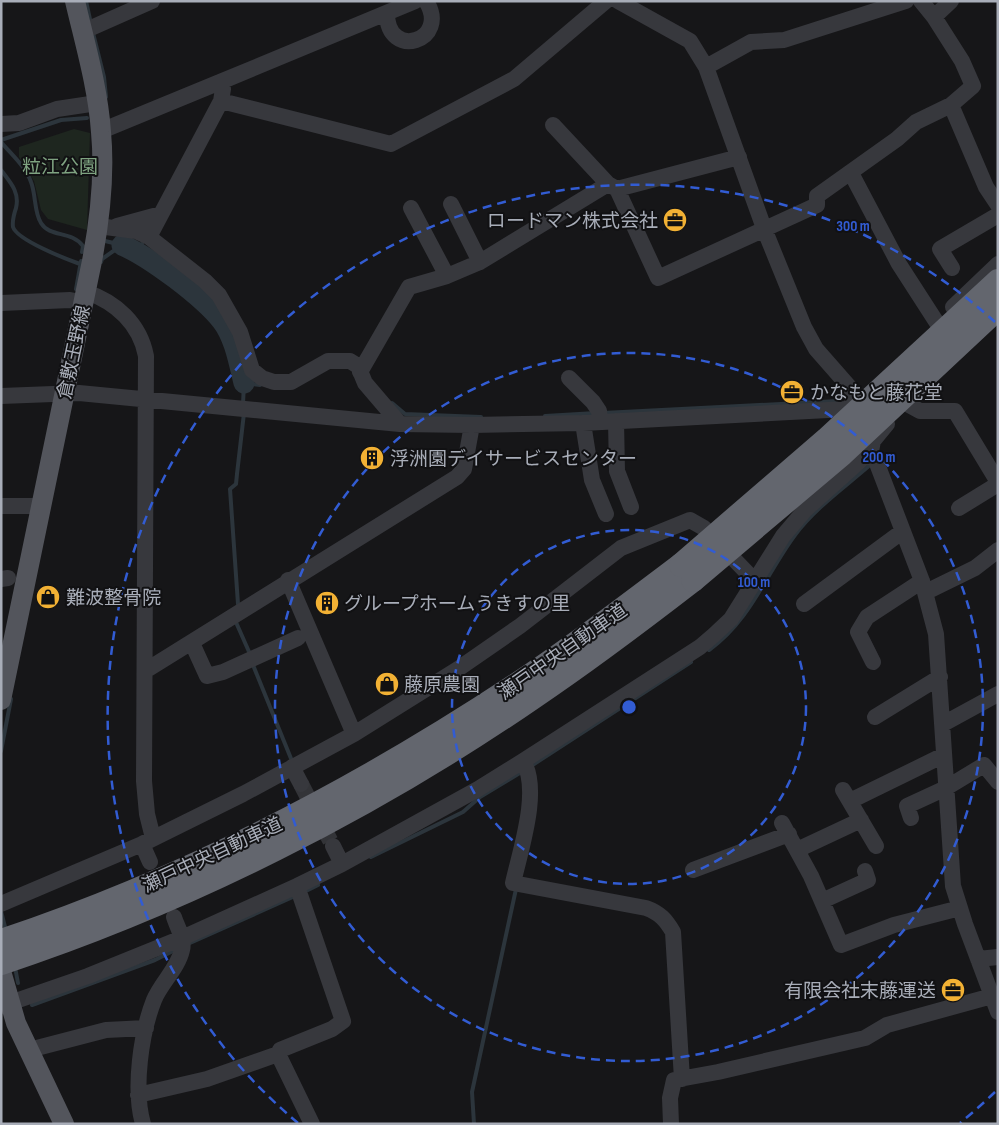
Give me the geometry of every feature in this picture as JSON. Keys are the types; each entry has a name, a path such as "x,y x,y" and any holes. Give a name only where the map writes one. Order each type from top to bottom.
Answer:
{"highway":[{"name":"瀬戸中央自動車道","path":"687,573 828,438 998,281"},
{"name":"瀬戸中央自動車道","path":"7,954 112,900 286,820 357,782 436,736 520,682 687,573 842,454 998,308"}],"main road":[{"name":"倉敷玉野線","path":"1,700 64,394 90,297 105,227 102,170 108,129 98,103 89,29 75,1"},
{"path":"7,954 5,1004 64,1124"}],"street":[{"path":"89,29 152,1"},
{"path":"108,129 222,89 415,1"},
{"path":"387,13 388,26 394,36 404,41 414,41 424,35 432,26 433,14 426,1"},
{"path":"222,89 391,144 514,80 606,1"},
{"path":"618,1 690,41 706,67 766,231 808,334 853,403 852,426 871,451 903,531 924,587 936,634 953,886 998,1012"},
{"path":"706,67 752,42 784,40 906,1"},
{"path":"553,125 612,186 658,278 766,231 817,206 818,196 897,139 916,122 950,105 973,86 962,61 934,17 921,1"},
{"path":"934,17 951,1"},
{"path":"149,237 158,214 222,89"},
{"path":"1,124 19,124 57,109 98,103"},
{"path":"950,105 986,187 998,205"},
{"path":"360,372 409,287 447,276 480,262 612,186 739,157"},
{"path":"851,173 898,264 960,358"},
{"path":"451,204 480,262"},
{"path":"412,208 447,276"},
{"path":"105,227 158,214"},
{"path":"952,268 940,249 998,214"},
{"path":"105,227 136,231 149,237 198,275 218,295 240,332 252,370 262,378 274,382 291,382 328,361 338,359 350,361 358,366 374,395 400,424"},
{"path":"1,396 64,394 146,398 400,424 472,425 584,423 604,418 853,403 998,264"},
{"path":"1,302 70,300 90,297 132,322 143,339 146,356 144,781 150,862"},
{"path":"5,1004 88,976 182,938 342,864 478,789 526,766 700,647 731,619 783,536 805,510 871,451 874,441 882,428 998,322"},
{"path":"569,378 604,418 617,471 630,507"},
{"path":"909,405 920,411 954,411 996,476 959,508"},
{"path":"584,423 592,480 606,514"},
{"path":"145,671 457,476 464,469 472,425"},
{"path":"1,506 42,506"},
{"path":"3,903 148,841 292,768 354,734 458,669 520,626 621,548 690,520 704,528 755,581"},
{"path":"804,604 903,531"},
{"path":"873,662 858,632 867,617 924,587 975,568 998,550"},
{"path":"288,580 354,734"},
{"path":"192,643 207,676 223,672 298,638"},
{"path":"875,717 940,677"},
{"path":"943,724 998,694"},
{"path":"876,846 846,795 944,755"},
{"path":"526,766 527,821 513,883 646,908 656,911 666,920 673,932 682,1079"},
{"path":"911,818 907,806 946,788 984,766 998,782"},
{"path":"292,768 301,784"},
{"path":"798,850 861,820"},
{"path":"692,870 786,828 822,901 841,945 894,925 960,908"},
{"path":"333,846 342,864"},
{"path":"822,901 868,880 865,871"},
{"path":"138,1095 206,1078 278,1054 280,1050 332,1029 343,1021 297,886"},
{"path":"144,1124 138,1095 146,1028 154,999 182,950 182,938 174,917"},
{"path":"978,959 998,957"},
{"path":"671,1124 670,1098 674,1080 866,1038 887,1025 992,996"},
{"path":"29,1050 106,1030 146,1028"},
{"path":"278,1054 312,1124"}],"green space":[{"name":"粒江公園","path":"74,129 90,133 87,230 48,219 41,210 34,181 19,157 19,147"}],"waterway":[{"path":"86,1 91,24"},
{"path":"93,33 104,77 106,97"},
{"path":"1,140 61,120 87,118"},
{"path":"1,142 29,176 33,187 37,214 41,223 50,231 78,241 83,246 82,252"},
{"path":"1,170 17,197 13,222 16,232 32,243 80,264"},
{"path":"105,241 122,245"},
{"path":"138,252 142,244"},
{"path":"101,262 102,259 122,245"},
{"path":"122,245 175,278 222,321 233,343 244,383"},
{"path":"76,289 81,261"},
{"path":"243,404 244,383 260,385"},
{"path":"603,413 838,401"},
{"path":"392,403 405,414 481,417"},
{"path":"238,604 230,489 236,484 244,413"},
{"path":"545,416 596,413"},
{"path":"709,650 736,625 747,611 803,525 870,465"},
{"path":"235,620 250,654"},
{"path":"531,766 691,662"},
{"path":"253,665 292,761"},
{"path":"1,751 11,699"},
{"path":"371,857 463,812 480,797 523,771"},
{"path":"308,890 318,885"},
{"path":"474,1124 472,1092 516,889"},
{"path":"190,943 295,896"},
{"path":"1,911 6,931"},
{"path":"32,1005 155,960 177,949"},
{"path":"15,967 18,983"}],"tunnel":[{"path":"301,784 333,846"}],"place":[{"name":"ロードマン株式会社","path":"675,220"},
{"name":"かなもと藤花堂","path":"792,392"},
{"name":"浮洲園デイサービスセンター","path":"372,458"},
{"name":"難波整骨院","path":"48,597"},
{"name":"グループホームうきすの里","path":"327,603"},
{"name":"藤原農園","path":"387,684"},
{"name":"有限会社末藤運送","path":"953,990"}]}
